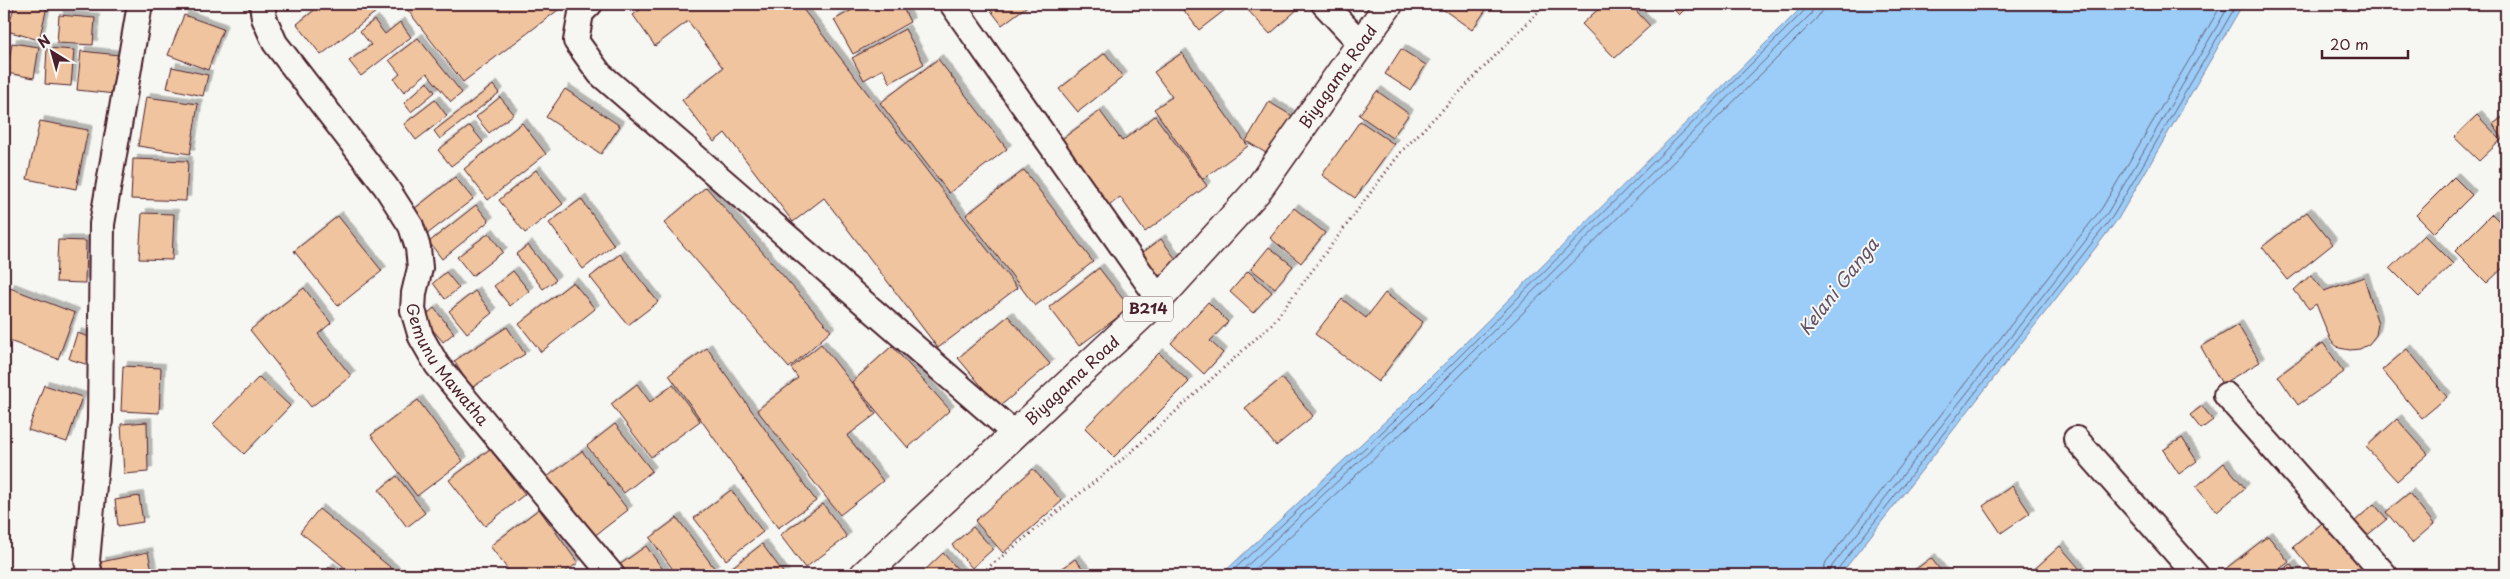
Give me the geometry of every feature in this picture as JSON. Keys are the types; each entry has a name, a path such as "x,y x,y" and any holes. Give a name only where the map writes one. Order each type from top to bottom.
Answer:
{"main road":[{"name":"Biyagama Road","path":"864,575 1014,432 1159,299 1256,191 1362,45 1389,4"}],"street":[{"path":"90,575 87,562 100,420 102,224 140,4"},
{"name":"Gemunu Mawatha","path":"262,4 264,18 275,43 386,187 411,226 418,248 420,268 414,292 413,310 422,337 437,365 612,575"},
{"path":"590,4 581,13 576,42 600,74 1014,432"},
{"path":"952,4 1159,299"},
{"path":"1324,4 1362,45"},
{"path":"2226,395 2385,575"},
{"path":"2076,439 2196,575"}],"path":[{"path":"979,575 1130,453 1273,323 1401,152 1546,4"}],"water":[{"name":"Kelani Ganga","path":"1805,4 2243,4 2118,219 1840,575 1221,575 1406,402"}],"building":[{"path":"15,4 34,4 47,7 39,40 7,31"},
{"path":"85,4 109,4 107,9"},
{"path":"322,4 386,4 321,55 297,24"},
{"path":"403,4 566,4 463,82"},
{"path":"648,4 799,4 1017,288 938,348 824,198 793,222 725,133 714,142 682,100 723,68 688,21 655,46 633,15"},
{"path":"863,4 901,4 910,22 853,54 834,20"},
{"path":"986,4 1030,4 1002,25"},
{"path":"1179,4 1220,4 1225,10 1199,30"},
{"path":"1246,4 1298,4 1300,7 1270,34 1244,6"},
{"path":"1438,4 1490,4 1472,30"},
{"path":"1604,4 1630,4 1650,26 1615,58 1582,24"},
{"path":"1669,4 1690,4 1679,15"},
{"path":"59,15 95,18 93,45 57,43"},
{"path":"184,15 223,29 208,70 168,55"},
{"path":"374,20 385,34 400,22 411,37 361,76 349,61 371,45 360,31"},
{"path":"905,29 924,64 890,83 883,69 864,80 852,58"},
{"path":"418,38 462,93 451,102 427,73 404,92 394,79 400,74 389,60"},
{"path":"12,43 39,47 34,78 7,73"},
{"path":"47,48 74,50 71,86 45,84"},
{"path":"1401,49 1426,65 1410,90 1385,74"},
{"path":"81,51 119,55 115,94 77,90"},
{"path":"1105,53 1123,77 1078,112 1059,89"},
{"path":"1182,53 1248,146 1203,179 1154,109 1172,97 1154,72"},
{"path":"938,59 1007,149 949,193 880,103"},
{"path":"172,67 208,75 203,96 167,88"},
{"path":"427,82 435,92 411,112 404,103"},
{"path":"493,85 499,93 440,139 434,131"},
{"path":"565,89 620,126 601,154 546,117"},
{"path":"1377,91 1409,114 1392,138 1359,115"},
{"path":"146,97 198,104 190,154 138,146"},
{"path":"500,97 514,114 489,133 476,117"},
{"path":"435,100 447,116 416,140 404,124"},
{"path":"1269,102 1294,117 1271,156 1246,141"},
{"path":"1100,111 1122,141 1155,116 1207,186 1145,232 1120,197 1104,210 1055,144"},
{"path":"2477,115 2501,140 2479,161 2454,137"},
{"path":"2506,115 2506,144 2493,124"},
{"path":"40,121 88,130 76,189 27,179"},
{"path":"1360,121 1394,144 1355,198 1322,175"},
{"path":"522,123 546,154 488,200 464,169"},
{"path":"470,126 483,142 451,166 438,150"},
{"path":"133,159 188,161 186,201 131,199"},
{"path":"536,170 563,204 525,233 499,200"},
{"path":"1024,170 1093,262 1035,306 966,215"},
{"path":"455,177 473,199 426,235 409,213"},
{"path":"2454,177 2472,195 2434,233 2416,215"},
{"path":"706,187 831,331 789,368 664,223"},
{"path":"581,199 614,245 583,269 549,223"},
{"path":"476,205 489,221 442,259 429,242"},
{"path":"1294,208 1325,233 1301,263 1270,238"},
{"path":"2307,212 2333,244 2288,280 2262,247"},
{"path":"142,213 174,214 172,260 139,259"},
{"path":"2492,214 2506,228 2506,265 2487,283 2455,251"},
{"path":"338,216 382,271 338,306 294,251"},
{"path":"489,233 503,252 472,276 457,257"},
{"path":"2424,235 2453,264 2419,297 2390,268"},
{"path":"1161,239 1178,262 1152,282 1134,259"},
{"path":"58,240 86,241 85,283 56,282"},
{"path":"528,245 556,280 543,289 516,254"},
{"path":"1269,247 1293,266 1275,288 1251,269"},
{"path":"620,254 658,302 628,325 590,277"},
{"path":"1099,268 1130,308 1079,346 1049,307"},
{"path":"513,271 529,291 510,306 494,286"},
{"path":"1248,271 1272,292 1253,313 1230,292"},
{"path":"446,272 459,288 445,299 433,283"},
{"path":"2311,275 2324,291 2364,277 2378,324 2376,335 2369,344 2360,349 2350,350 2339,348 2331,341 2316,304 2309,309 2294,290"},
{"path":"573,282 595,309 541,352 519,324"},
{"path":"10,288 75,313 58,359 4,339 4,304"},
{"path":"304,288 331,323 318,334 351,376 311,407 250,330"},
{"path":"475,291 492,313 467,333 449,311"},
{"path":"1385,293 1423,322 1378,382 1315,334 1342,299 1366,318"},
{"path":"1208,302 1228,322 1210,341 1223,353 1204,374 1171,343"},
{"path":"434,308 454,333 443,342 423,318"},
{"path":"1008,316 1050,364 999,407 958,358"},
{"path":"2238,325 2260,362 2222,384 2201,347"},
{"path":"507,327 525,354 471,388 454,361"},
{"path":"77,333 99,340 92,366 69,359"},
{"path":"2323,343 2344,372 2298,405 2278,376"},
{"path":"821,344 876,414 847,436 883,481 840,515 757,410 798,378 791,368"},
{"path":"892,346 950,410 908,448 852,382"},
{"path":"707,348 816,501 778,528 669,375"},
{"path":"2407,349 2447,397 2422,418 2382,370"},
{"path":"1159,353 1189,382 1114,457 1085,428"},
{"path":"123,366 161,368 159,413 121,411"},
{"path":"259,377 290,406 244,454 213,424"},
{"path":"1282,378 1313,416 1276,446 1245,408"},
{"path":"637,384 650,402 673,385 700,421 651,457 611,404"},
{"path":"44,385 82,397 67,442 28,430"},
{"path":"418,400 463,461 417,496 371,435"},
{"path":"2202,406 2213,420 2201,429 2190,415"},
{"path":"2397,419 2428,454 2397,481 2366,447"},
{"path":"147,422 148,472 124,474 121,424"},
{"path":"615,424 652,471 624,493 587,446"},
{"path":"2182,438 2197,461 2179,474 2163,450"},
{"path":"490,449 525,494 485,526 449,480"},
{"path":"582,451 628,510 593,537 547,477"},
{"path":"2224,463 2245,488 2217,512 2196,487"},
{"path":"1033,469 1062,501 1003,553 975,521"},
{"path":"397,476 425,513 407,527 379,490"},
{"path":"2012,486 2030,513 2001,533 1983,506"},
{"path":"731,490 763,532 726,560 694,518"},
{"path":"2409,493 2434,524 2412,543 2386,512"},
{"path":"139,496 143,522 118,526 115,500"},
{"path":"823,504 847,537 805,568 780,535"},
{"path":"2374,504 2387,519 2364,538 2352,524"},
{"path":"319,509 396,572 393,575 354,575 300,532"},
{"path":"539,509 578,563 561,575 512,575 490,546"},
{"path":"677,518 715,569 706,575 677,575 650,538"},
{"path":"2325,521 2369,575 2316,575 2293,547"},
{"path":"973,527 993,549 972,568 952,545"},
{"path":"2268,536 2289,562 2272,575 2228,575 2224,570"},
{"path":"762,544 785,575 727,575 725,573"},
{"path":"646,546 667,575 620,575 615,568"},
{"path":"2060,546 2085,575 2028,575"},
{"path":"148,552 153,575 104,575 101,562"},
{"path":"943,553 963,575 920,575"},
{"path":"1931,558 1944,575 1908,575"},
{"path":"1075,559 1088,575 1054,575"},
{"path":"2291,564 2299,575 2276,575"},
{"path":"329,567 340,575 323,575"}]}
